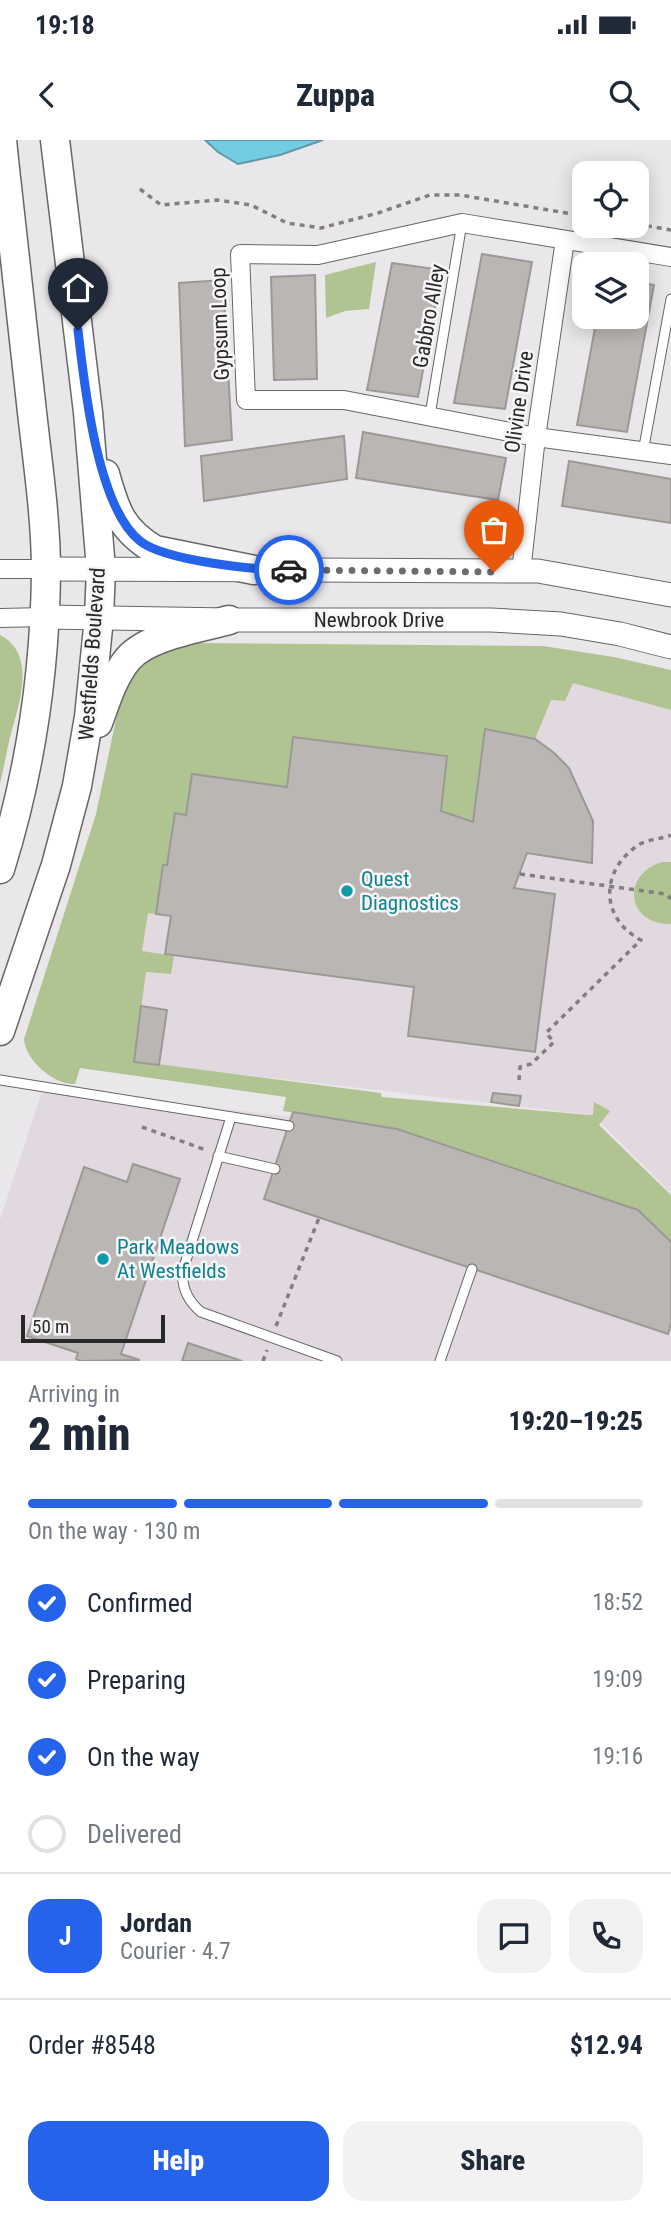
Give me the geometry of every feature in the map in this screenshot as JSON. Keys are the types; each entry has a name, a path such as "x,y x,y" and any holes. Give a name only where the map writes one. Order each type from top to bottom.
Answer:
{"main road":[{"path":"0,870 22,788 36,721 45,617 46,569 37,453 2,140"},
{"name":"Westfields Boulevard","path":"0,1031 56,865 84,758 99,618 101,569 88,412 55,140"},
{"path":"88,412 118,516 141,542 155,550 254,570"},
{"path":"84,758 114,683 130,657 152,642 229,620"}],"street":[{"name":"Gypsum Loop","path":"671,257 463,223 318,254 240,254 246,400 344,400 536,437 671,455"},
{"name":"Olivine Drive","path":"521,572 536,437 565,240"},
{"path":"0,569 552,573 671,596"},
{"name":"Newbrook Drive","path":"0,618 491,620 561,624 671,646"}],"lane":[{"name":"Gabbro Alley","path":"430,415 463,223"},
{"path":"643,452 671,299"},
{"path":"0,1080 289,1126"},
{"path":"230,1117 183,1270 184,1290 193,1306 201,1312 337,1361"},
{"path":"218,1156 275,1169"},
{"path":"440,1361 472,1269"}],"path":[{"path":"140,189 161,205 217,200 240,203 251,205 287,223 321,228 378,213 430,195 460,195 572,214"},
{"path":"649,226 671,230"},
{"path":"519,1080 520,1067 531,1065 554,1042 546,1033 641,940 628,933 616,918 611,908 609,887 619,864 634,849 652,839 671,835"},
{"path":"520,874 666,894 671,899"},
{"path":"263,1361 318,1218"}],"shaded area":[{"path":"573,682 671,710 671,1193 593,1115 134,1062 153,714"},
{"path":"43,1088 397,1129 638,1210 671,1242 671,1361 0,1361 0,1220"}],"green space":[{"path":"376,262 369,309 345,311 326,318 325,275"},
{"path":"0,635 11,643 18,653 22,678 19,705 0,784"},
{"path":"190,643 543,646 614,657 671,670 671,710 573,683 565,701 551,700 535,739 485,729 473,822 441,811 447,756 293,737 287,787 192,774 186,815 175,814 167,865 163,865 156,914 148,913 142,951 174,956 171,974 146,972 134,1061 381,1093 382,1097 590,1115 593,1115 594,1102 610,1111 599,1125 671,1195 671,1242 638,1210 397,1129 283,1111 286,1097 80,1068 75,1084 67,1083 50,1076 35,1063 29,1055 24,1039 96,814 122,691 144,657"},
{"path":"662,862 671,862 671,924 645,917 634,898 640,877 649,868"}],"water":[{"path":"205,140 323,140 280,155 238,164"}],"building":[{"path":"482,254 532,262 505,409 454,403"},
{"path":"392,263 442,270 418,397 367,390"},
{"path":"315,275 317,379 274,380 271,277"},
{"path":"223,280 232,440 185,446 179,283"},
{"path":"649,284 654,285 649,312"},
{"path":"595,329 646,329 627,432 577,425"},
{"path":"363,432 506,458 498,500 356,478"},
{"path":"344,436 347,479 204,501 201,456"},
{"path":"569,461 671,479 671,523 562,506"},
{"name":"Quest Diagnostics","path":"485,729 535,739 553,752 569,768 593,821 592,863 527,853 514,888 555,894 535,1052 408,1036 414,987 165,954 171,916 156,914 163,865 167,865 175,813 186,815 192,774 287,787 293,737 447,756 441,811 473,822"},
{"path":"141,1006 167,1010 159,1065 134,1062"},
{"path":"493,1093 521,1096 519,1106 491,1102"},
{"path":"293,1112 397,1129 638,1210 671,1242 671,1324 668,1334 264,1199"},
{"name":"Park Meadows At Westfields","path":"133,1164 180,1179 121,1354 140,1360 81,1361 76,1359 78,1353 27,1336 84,1167 127,1182"},
{"name":"Park Meadows At Westfields","path":"188,1343 242,1361 182,1361"}],"way so far":[{"path":"289,570 494,572"}],"place":[{"name":"Quest Diagnostics","path":"347,891"},
{"name":"Park Meadows At Westfields","path":"103,1259"}],"route":[{"path":"78,330 88,412 113,502 118,516 129,530 141,542 155,550 254,570 289,570"}]}
